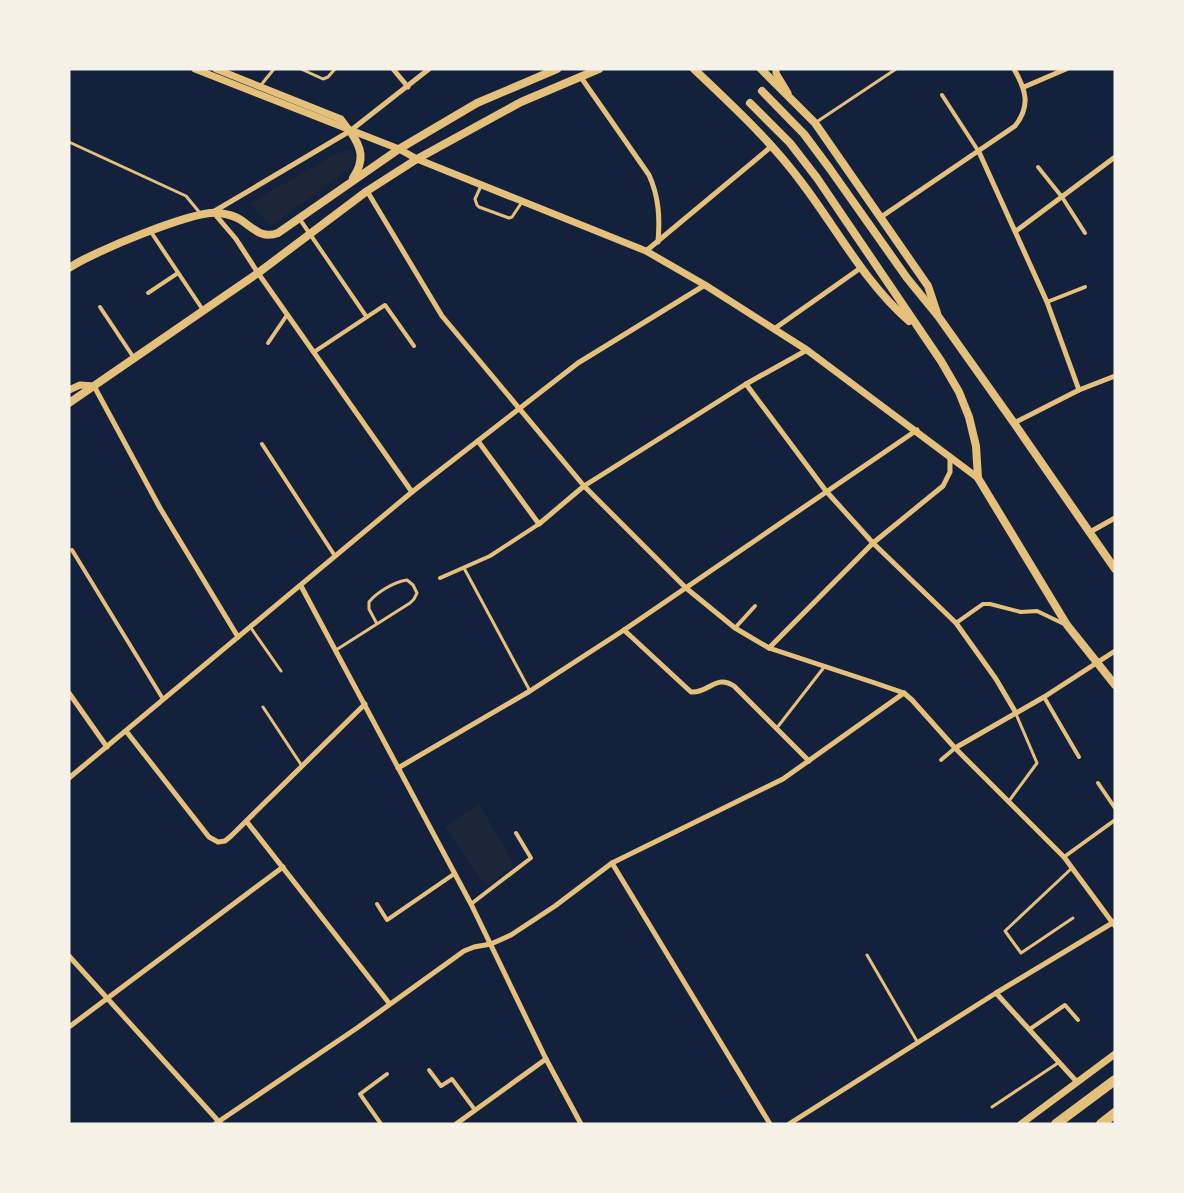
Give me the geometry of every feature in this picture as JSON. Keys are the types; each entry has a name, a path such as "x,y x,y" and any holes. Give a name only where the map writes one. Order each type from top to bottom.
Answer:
{"highway":[{"path":"1056,1124 1115,1080"},
{"path":"1101,1124 1115,1113"}],"main road":[{"path":"69,268 131,237 213,212 235,217 258,233 268,235 278,233 399,149 477,103 557,69"},
{"path":"69,403 258,273 367,191 417,159 502,111 599,69"},
{"path":"694,69 772,146 802,183 862,267 892,304 917,327"},
{"path":"761,69 815,123 928,286 938,316"},
{"path":"762,91 804,134 830,169 907,278 938,316 1115,569"},
{"path":"750,103 790,143 817,178 941,361 964,405 974,437 978,478 1067,625 1115,685"},
{"path":"348,184 362,162 359,146 350,131"}],"street":[{"path":"195,69 219,72 341,119 350,131"},
{"path":"393,69 408,87"},
{"path":"412,492 236,240 213,212 350,131 429,69"},
{"path":"881,217 1015,126 1021,119 1026,102 1024,87 1014,69"},
{"path":"1024,87 1066,69"},
{"path":"775,70 789,96"},
{"path":"219,72 350,131 646,251 705,285 807,350 978,478"},
{"path":"580,76 649,175 659,207 658,242"},
{"path":"942,96 979,152 1016,231 1047,302 1079,390"},
{"path":"646,251 772,146"},
{"path":"1016,231 1115,158"},
{"path":"1038,167 1086,233"},
{"path":"367,191 441,316 584,486 686,588 735,628 770,648 904,693 955,748 1064,857 1114,924 996,993 792,1123"},
{"path":"299,218 366,316"},
{"path":"150,231 203,311"},
{"path":"774,328 862,267"},
{"path":"148,293 178,273"},
{"path":"69,778 412,492 578,363 705,285"},
{"path":"1047,302 1085,287"},
{"path":"313,353 385,305 414,346"},
{"path":"100,307 134,358"},
{"path":"268,343 287,315"},
{"path":"441,578 490,556 539,524 584,486 746,384 807,350"},
{"path":"1014,423 1079,390 1115,376"},
{"path":"746,384 826,491 873,543 956,623 996,679 1016,712"},
{"path":"69,390 80,386 94,386 160,508 238,637"},
{"path":"398,768 530,691 624,630 916,430"},
{"path":"478,441 539,524"},
{"path":"262,444 335,556"},
{"path":"770,648 873,543 943,486 950,472 950,456"},
{"path":"1090,532 1115,518"},
{"path":"72,550 164,700"},
{"path":"301,586 471,904 546,1059 581,1124"},
{"path":"956,623 983,604 990,604 1021,612 1037,611 1067,625"},
{"path":"735,628 754,606"},
{"path":"624,630 687,689 695,692 704,690 717,682 728,682 734,686 809,761"},
{"path":"941,760 955,748 1044,697 1115,651"},
{"path":"69,693 107,747"},
{"path":"69,956 218,1123 464,951 474,946 491,944 523,928 612,863 783,779 904,693"},
{"path":"1044,697 1079,757"},
{"path":"126,731 209,837 218,842 225,841 247,822 365,704"},
{"path":"1098,783 1115,808"},
{"path":"1064,857 1115,820"},
{"path":"247,822 389,1003"},
{"path":"471,904 531,858 516,834"},
{"path":"612,863 770,1124"},
{"path":"69,1027 283,867"},
{"path":"377,904 387,920 454,874"},
{"path":"996,993 1077,1082"},
{"path":"1030,1029 1065,1005 1078,1020"},
{"path":"1021,1124 1115,1054"},
{"path":"458,1123 546,1059"},
{"path":"429,1070 441,1086 452,1079 475,1110"},
{"path":"381,1124 360,1094 387,1074"}],"lane":[{"path":"259,87 274,69"},
{"path":"301,69 323,79 335,69"},
{"path":"815,123 896,69"},
{"path":"69,142 186,196 201,215"},
{"path":"481,184 475,199 479,207 509,218 522,201"},
{"path":"464,567 530,691"},
{"path":"336,650 377,624 414,599 417,593 407,580 400,581 373,596 369,602 369,609 377,624"},
{"path":"250,626 281,671"},
{"path":"776,729 825,666"},
{"path":"263,707 302,767"},
{"path":"1009,801 1037,763 1016,712"},
{"path":"1072,868 1005,931 1021,953 1073,918"},
{"path":"867,955 918,1043"},
{"path":"992,1107 1060,1062"}],"shaded area":[{"path":"348,149 356,158 350,168 271,226 250,203 336,154"},
{"path":"479,804 514,864 486,886 445,828"}]}
